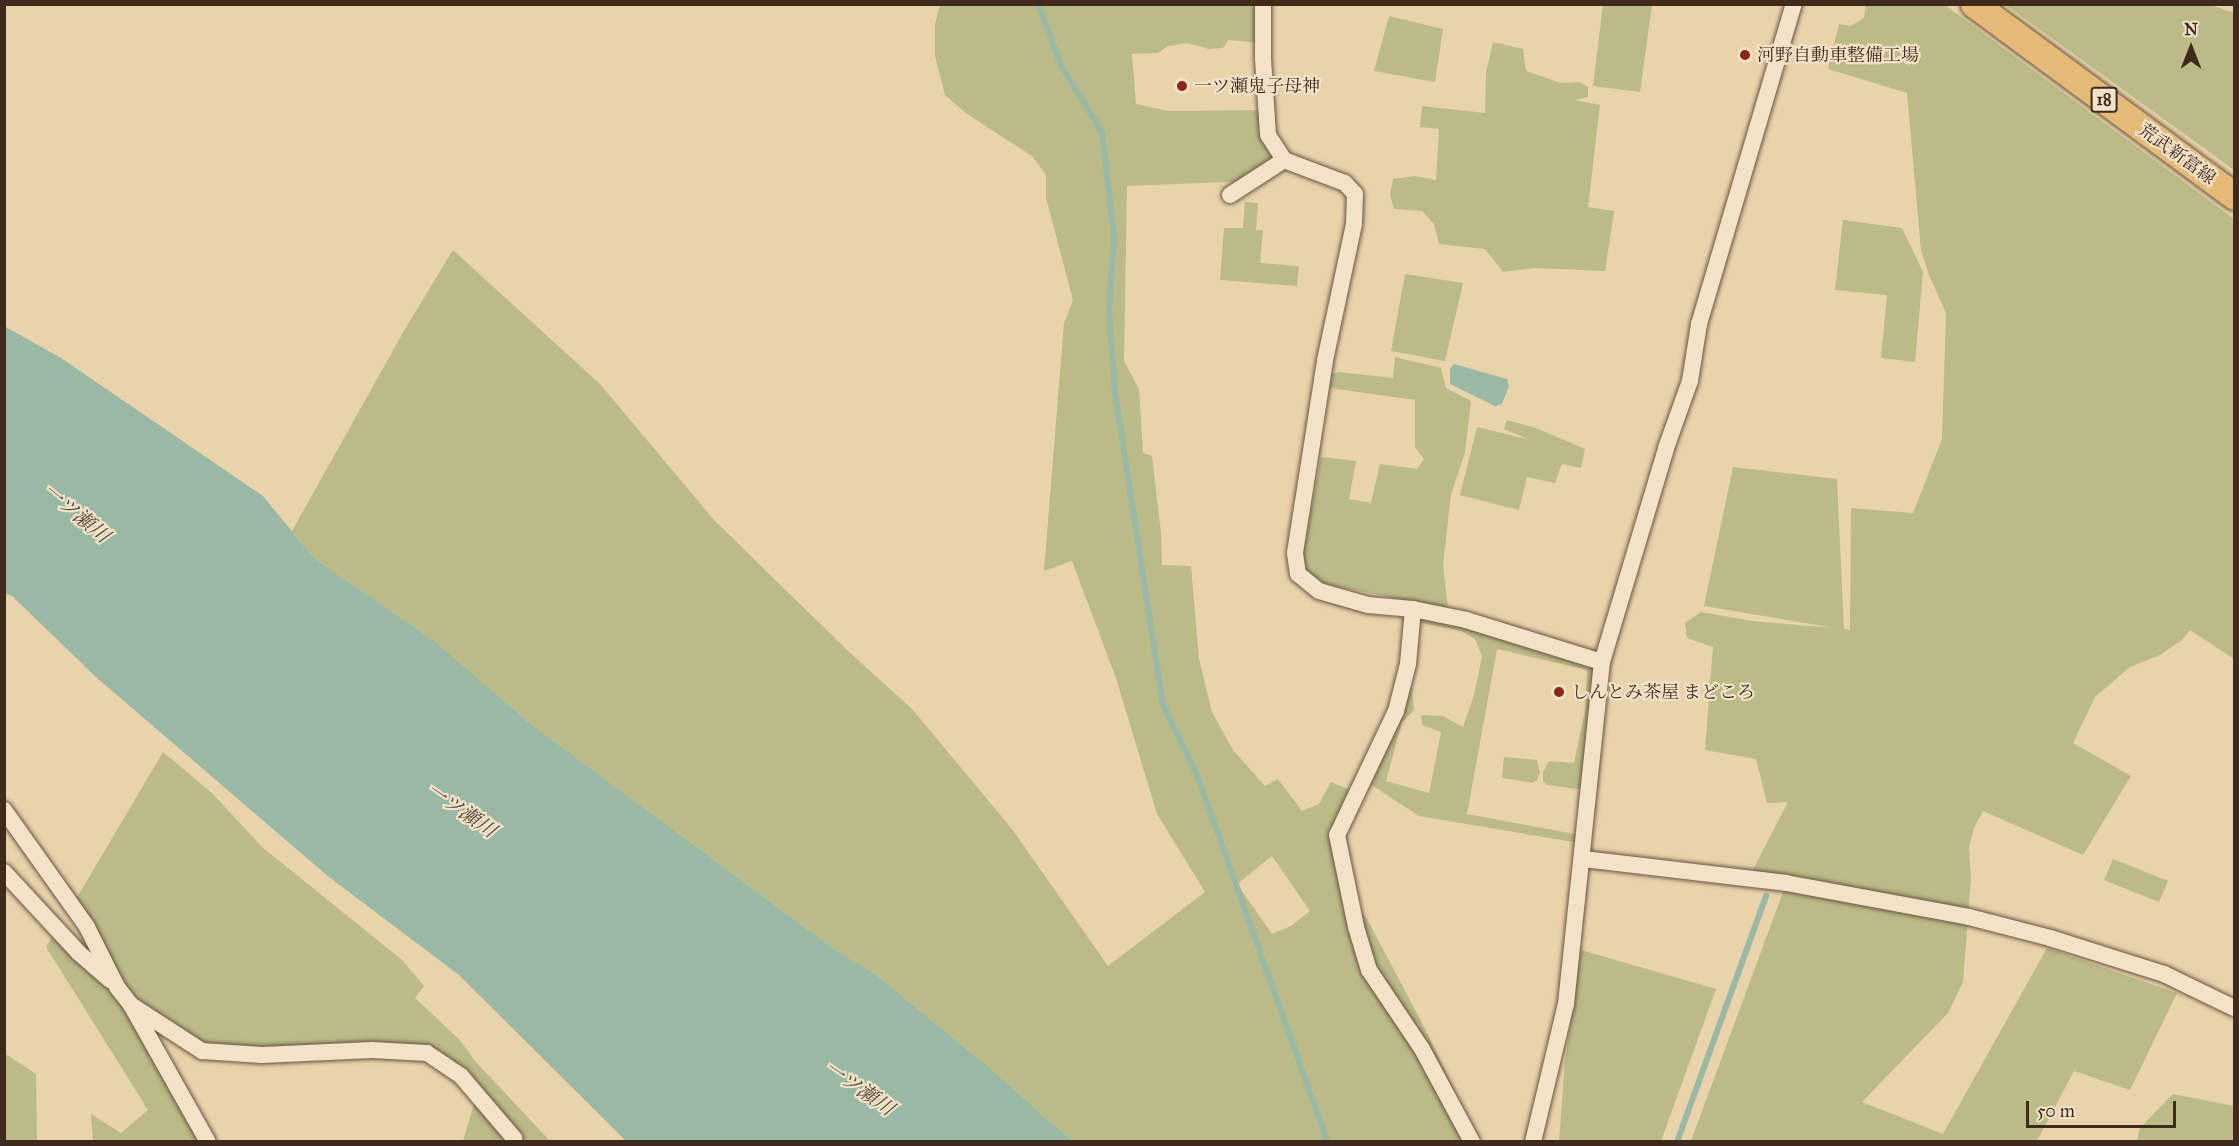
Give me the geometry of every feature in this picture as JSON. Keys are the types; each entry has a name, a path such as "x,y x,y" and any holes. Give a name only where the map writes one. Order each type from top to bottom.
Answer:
{"main road":[{"name":"荒武新富線","path":"1974,4 2235,196"}],"street":[{"path":"1263,4 1263,58 1268,135 1284,160 1345,183 1355,194 1354,224 1325,361 1295,554 1298,574 1318,591 1368,605 1413,609 1466,620 1602,662"},
{"path":"1533,1142 1566,1004 1602,662 1666,448 1690,381 1699,324 1794,4"},
{"path":"1230,195 1284,160"},
{"path":"1413,609 1408,664 1396,711 1338,835 1356,927 1369,970 1422,1049 1472,1142"},
{"path":"4,810 87,927 117,987"},
{"path":"1583,859 1786,883 1969,917 2050,938 2164,974 2232,999"},
{"path":"4,873 79,953 117,987 131,1005 208,1142"},
{"path":"131,1005 202,1051 262,1055 372,1050 427,1053 460,1076 514,1138"}],"green space":[{"path":"940,5 1263,5 1263,43 1228,40 1223,48 1209,49 1188,43 1168,46 1158,53 1132,54 1136,104 1168,111 1266,110 1284,160 1251,181 1127,186 1124,361 1139,389 1143,453 1152,456 1161,533 1162,565 1191,566 1199,659 1212,712 1233,750 1265,786 1278,779 1302,811 1319,804 1331,782 1358,793 1338,835 1352,910 1366,917 1420,1019 1479,1141 1072,1141 990,1068 874,973 834,949 527,721 436,642 314,558 292,531 405,329 453,250 600,384 714,520 847,650 912,709 1012,829 1108,966 1205,892 1157,814 1116,678 1072,561 1044,571 1064,323 1073,300 1046,198 1046,175 1032,156 967,114 945,95 935,56 935,24","holes":["1272,856 1310,911 1291,926 1272,934 1237,884"]},
{"path":"1603,5 1652,5 1640,92 1593,86"},
{"path":"1866,5 1945,5 2234,219 2234,659 2190,630 2182,640 2160,655 2130,667 2095,697 2073,743 2131,776 2083,855 1983,811 1974,828 1969,848 1971,878 1963,982 1948,1013 1862,1102 1943,1134 2047,948 2177,993 2130,1090 2074,1071 2037,1141 1691,1141 1786,884 1748,879 1788,802 1767,803 1756,759 1705,750 1713,647 1687,638 1685,623 1701,612 1752,621 1835,628 1704,606 1733,467 1837,479 1844,629 1850,630 1851,508 1913,513 1942,439 1946,313 1921,250 1907,93 1828,69 1839,24 1851,26 1864,18"},
{"path":"2006,5 2211,5 2234,13 2234,170"},
{"path":"1389,16 1443,29 1435,82 1374,71"},
{"path":"1493,42 1523,49 1526,71 1561,83 1579,82 1588,87 1588,97 1575,100 1600,105 1588,207 1614,211 1605,271 1534,268 1503,272 1485,249 1439,244 1434,224 1422,211 1394,209 1390,195 1393,179 1415,176 1436,180 1439,129 1420,127 1422,106 1485,113 1486,73"},
{"path":"1245,202 1258,203 1256,230 1263,230 1260,263 1299,266 1297,286 1220,280 1224,228 1243,228"},
{"path":"1843,220 1902,228 1923,272 1915,362 1881,358 1887,295 1835,290"},
{"path":"1405,274 1463,283 1445,361 1391,351"},
{"path":"1395,357 1441,368 1446,388 1471,401 1465,453 1451,494 1443,565 1448,609 1321,583 1307,571 1303,554 1321,457 1356,461 1349,499 1371,503 1380,464 1417,469 1424,459 1415,447 1415,400 1330,388 1332,374 1339,372 1393,378"},
{"path":"1507,420 1536,428 1585,449 1581,468 1562,464 1555,483 1527,477 1519,510 1460,495 1477,427 1530,440 1504,429"},
{"path":"1420,611 1598,665 1584,790 1547,785 1543,781 1543,772 1549,761 1574,763 1585,711 1587,670 1497,649 1467,814 1580,835 1579,843 1419,816 1364,780 1405,682 1412,687 1414,710 1402,722 1386,781 1429,793 1441,732 1422,725 1421,715 1443,716 1463,727 1474,695 1482,656 1475,639 1461,631 1416,622"},
{"path":"163,752 212,793 262,847 402,960 424,986 415,998 460,1040 475,1061 550,1141 463,1141 477,1094 427,1053 202,1051 132,1006 208,1141 93,1141 91,1114 121,1133 148,1110 46,947 57,929 115,985 72,906"},
{"path":"1504,757 1537,760 1540,772 1537,780 1533,783 1502,778"},
{"path":"2113,859 2168,881 2159,902 2104,880"},
{"path":"1581,950 1716,989 1661,1141 1559,1142 1565,1061"},
{"path":"4,1053 36,1074 37,1141 5,1141"},
{"path":"2173,1094 2234,1106 2234,1141 2137,1141 2140,1128"}],"water":[{"name":"一ツ瀬川","path":"4,326 61,358 263,496 314,558 436,642 527,721 834,949 874,973 990,1068 1072,1141 626,1141 459,975 329,877 97,678 12,596 5,593"},
{"path":"1454,364 1507,379 1509,386 1502,404 1495,406 1450,384 1450,369"}],"waterway":[{"path":"1038,4 1062,67 1102,132 1114,236 1109,311 1115,392 1163,705 1197,775 1328,1142"},
{"path":"1677,1142 1766,896"}],"place":[{"name":"河野自動車整備工場","path":"1745,55"},
{"name":"一ツ瀬鬼子母神","path":"1182,86"},
{"name":"しんとみ茶屋 まどころ","path":"1559,692"}]}
